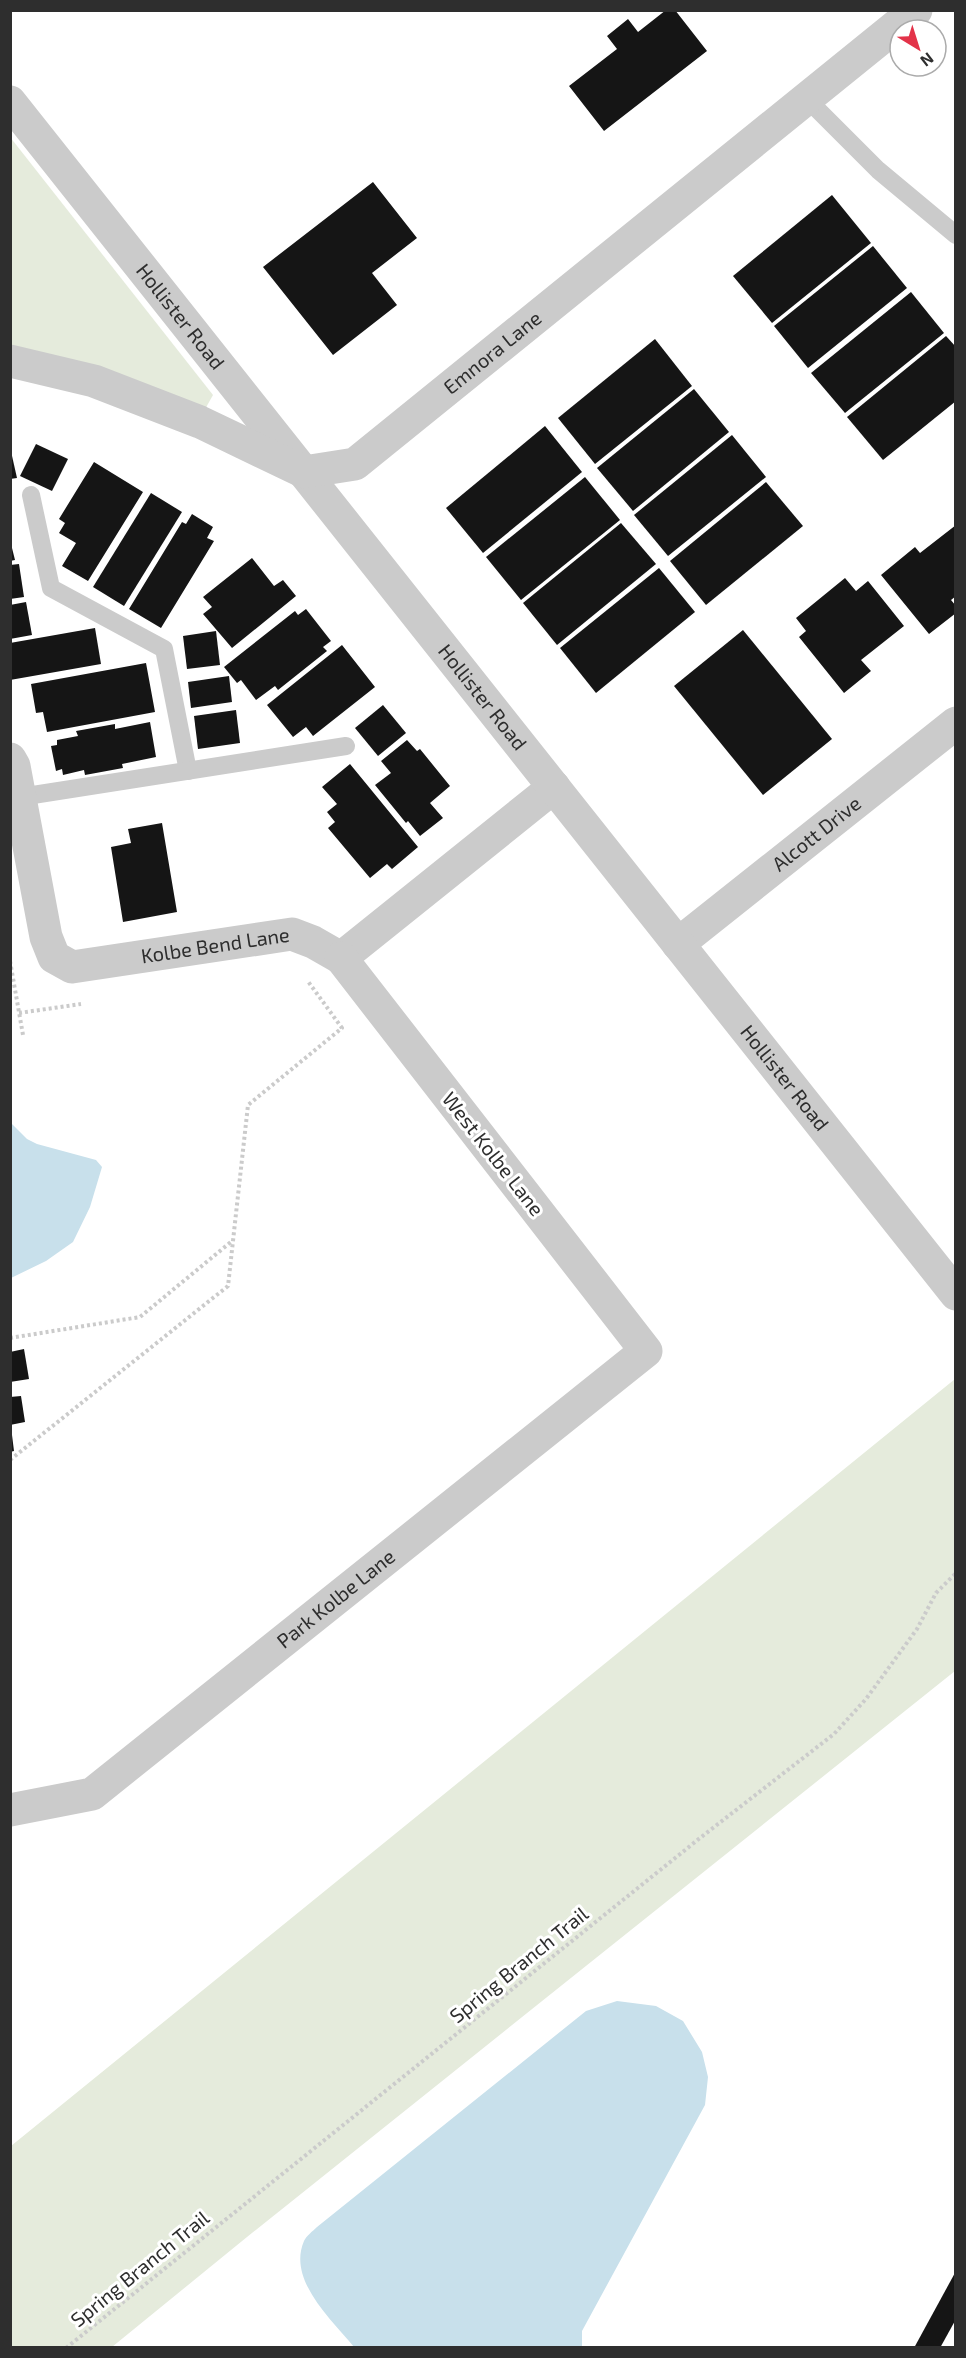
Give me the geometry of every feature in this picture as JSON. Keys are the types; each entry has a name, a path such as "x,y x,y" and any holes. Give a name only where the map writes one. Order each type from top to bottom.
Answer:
{"street":[{"name":"Emnora Lane","path":"304,472 355,464 916,10"},
{"name":"Hollister Road","path":"10,102 956,1294"},
{"path":"10,361 94,381 200,422 304,472"},
{"name":"Alcott Drive","path":"678,944 956,723"},
{"name":"Kolbe Bend Lane","path":"10,759 14,766 46,937 54,957 72,967 292,934 313,942 341,958"},
{"path":"341,958 554,787"},
{"name":"West Kolbe Lane","path":"341,958 646,1351"},
{"name":"Park Kolbe Lane","path":"10,1810 92,1794 646,1351"}],"lane":[{"path":"807,99 878,170 956,235"},
{"path":"31,495 51,588 164,649 188,771"},
{"path":"20,797 346,746"}],"path":[{"path":"11,963 23,1035"},
{"path":"10,1460 228,1286 248,1105 342,1028 305,977"},
{"path":"19,1013 87,1003"},
{"path":"10,1338 140,1317 233,1240"},
{"name":"Spring Branch Trail","path":"66,2348 681,1853 834,1734 866,1699 916,1629 936,1593 956,1573"}],"green space":[{"path":"10,137 213,395 204,411 11,348"},
{"path":"955,1379 955,1671 112,2347 11,2347 11,2146"}],"water":[{"path":"10,1122 27,1139 37,1144 96,1160 102,1167 90,1207 73,1242 46,1261 11,1278"},
{"path":"617,2001 656,2006 683,2021 702,2052 708,2077 705,2105 582,2331 582,2347 354,2347 324,2312 307,2285 300,2256 306,2237 586,2011"}],"building":[{"path":"666,10 675,10 707,51 604,131 569,86 617,49 607,36 628,19 638,32"},
{"path":"373,182 417,238 372,273 397,305 333,355 263,267"},
{"path":"832,195 871,243 772,323 733,276"},
{"path":"873,246 907,288 808,368 774,326"},
{"path":"911,292 944,333 845,413 811,373"},
{"path":"946,336 956,347 956,401 883,460 847,417"},
{"path":"655,339 692,386 595,464 558,418"},
{"path":"694,389 729,432 633,511 597,468"},
{"path":"545,426 582,472 483,553 446,508"},
{"path":"732,435 766,477 668,556 634,515"},
{"path":"36,444 68,459 52,491 20,476"},
{"path":"10,447 17,478 10,479"},
{"path":"94,462 143,492 88,581 62,566 76,543 59,533 65,523 59,519"},
{"path":"585,477 620,520 521,600 486,557"},
{"path":"766,482 803,526 706,605 670,561"},
{"path":"151,493 182,512 124,606 93,587"},
{"path":"192,514 213,527 207,538 214,541 161,628 129,609 182,522 186,524"},
{"path":"621,523 656,564 557,645 523,603"},
{"path":"956,525 956,596 951,600 956,606 956,613 929,634 881,575 915,547 920,553"},
{"path":"10,540 15,560 10,561"},
{"path":"252,558 274,586 283,580 296,596 232,648 203,614 212,607 203,597"},
{"path":"19,564 24,597 10,599 10,565"},
{"path":"659,568 695,612 596,693 560,648"},
{"path":"845,578 856,591 868,581 904,626 861,660 871,671 844,693 799,637 806,631 796,618"},
{"path":"26,602 32,635 10,639 10,605"},
{"path":"306,609 331,641 323,647 327,651 278,690 275,686 256,700 241,680 237,683 224,667 295,611 298,615"},
{"path":"95,628 101,664 10,680 10,643"},
{"path":"743,630 832,739 763,795 674,686"},
{"path":"216,631 220,665 187,669 183,636"},
{"path":"342,645 375,687 313,736 306,727 293,737 267,705"},
{"path":"146,663 155,712 47,732 43,712 36,713 31,684"},
{"path":"229,676 232,702 191,708 188,682"},
{"path":"383,705 406,733 378,756 355,728"},
{"path":"236,710 240,743 198,749 194,716"},
{"path":"150,722 156,757 122,764 123,768 85,775 84,770 63,775 62,769 56,771 51,746 57,745 57,740 78,736 76,731 115,724 115,729"},
{"path":"407,740 417,751 420,749 450,786 430,803 443,818 420,836 408,821 406,823 375,785 391,773 381,761"},
{"path":"350,764 418,847 392,869 387,864 370,878 328,828 335,822 327,812 337,804 322,787"},
{"path":"162,823 177,912 123,922 111,847 131,843 128,829"},
{"path":"24,1349 29,1379 10,1382 10,1352"},
{"path":"21,1396 25,1422 10,1425 10,1397"},
{"path":"12,1435 14,1451 10,1452 10,1436"},
{"path":"956,2271 956,2319 940,2348 914,2348"}]}
